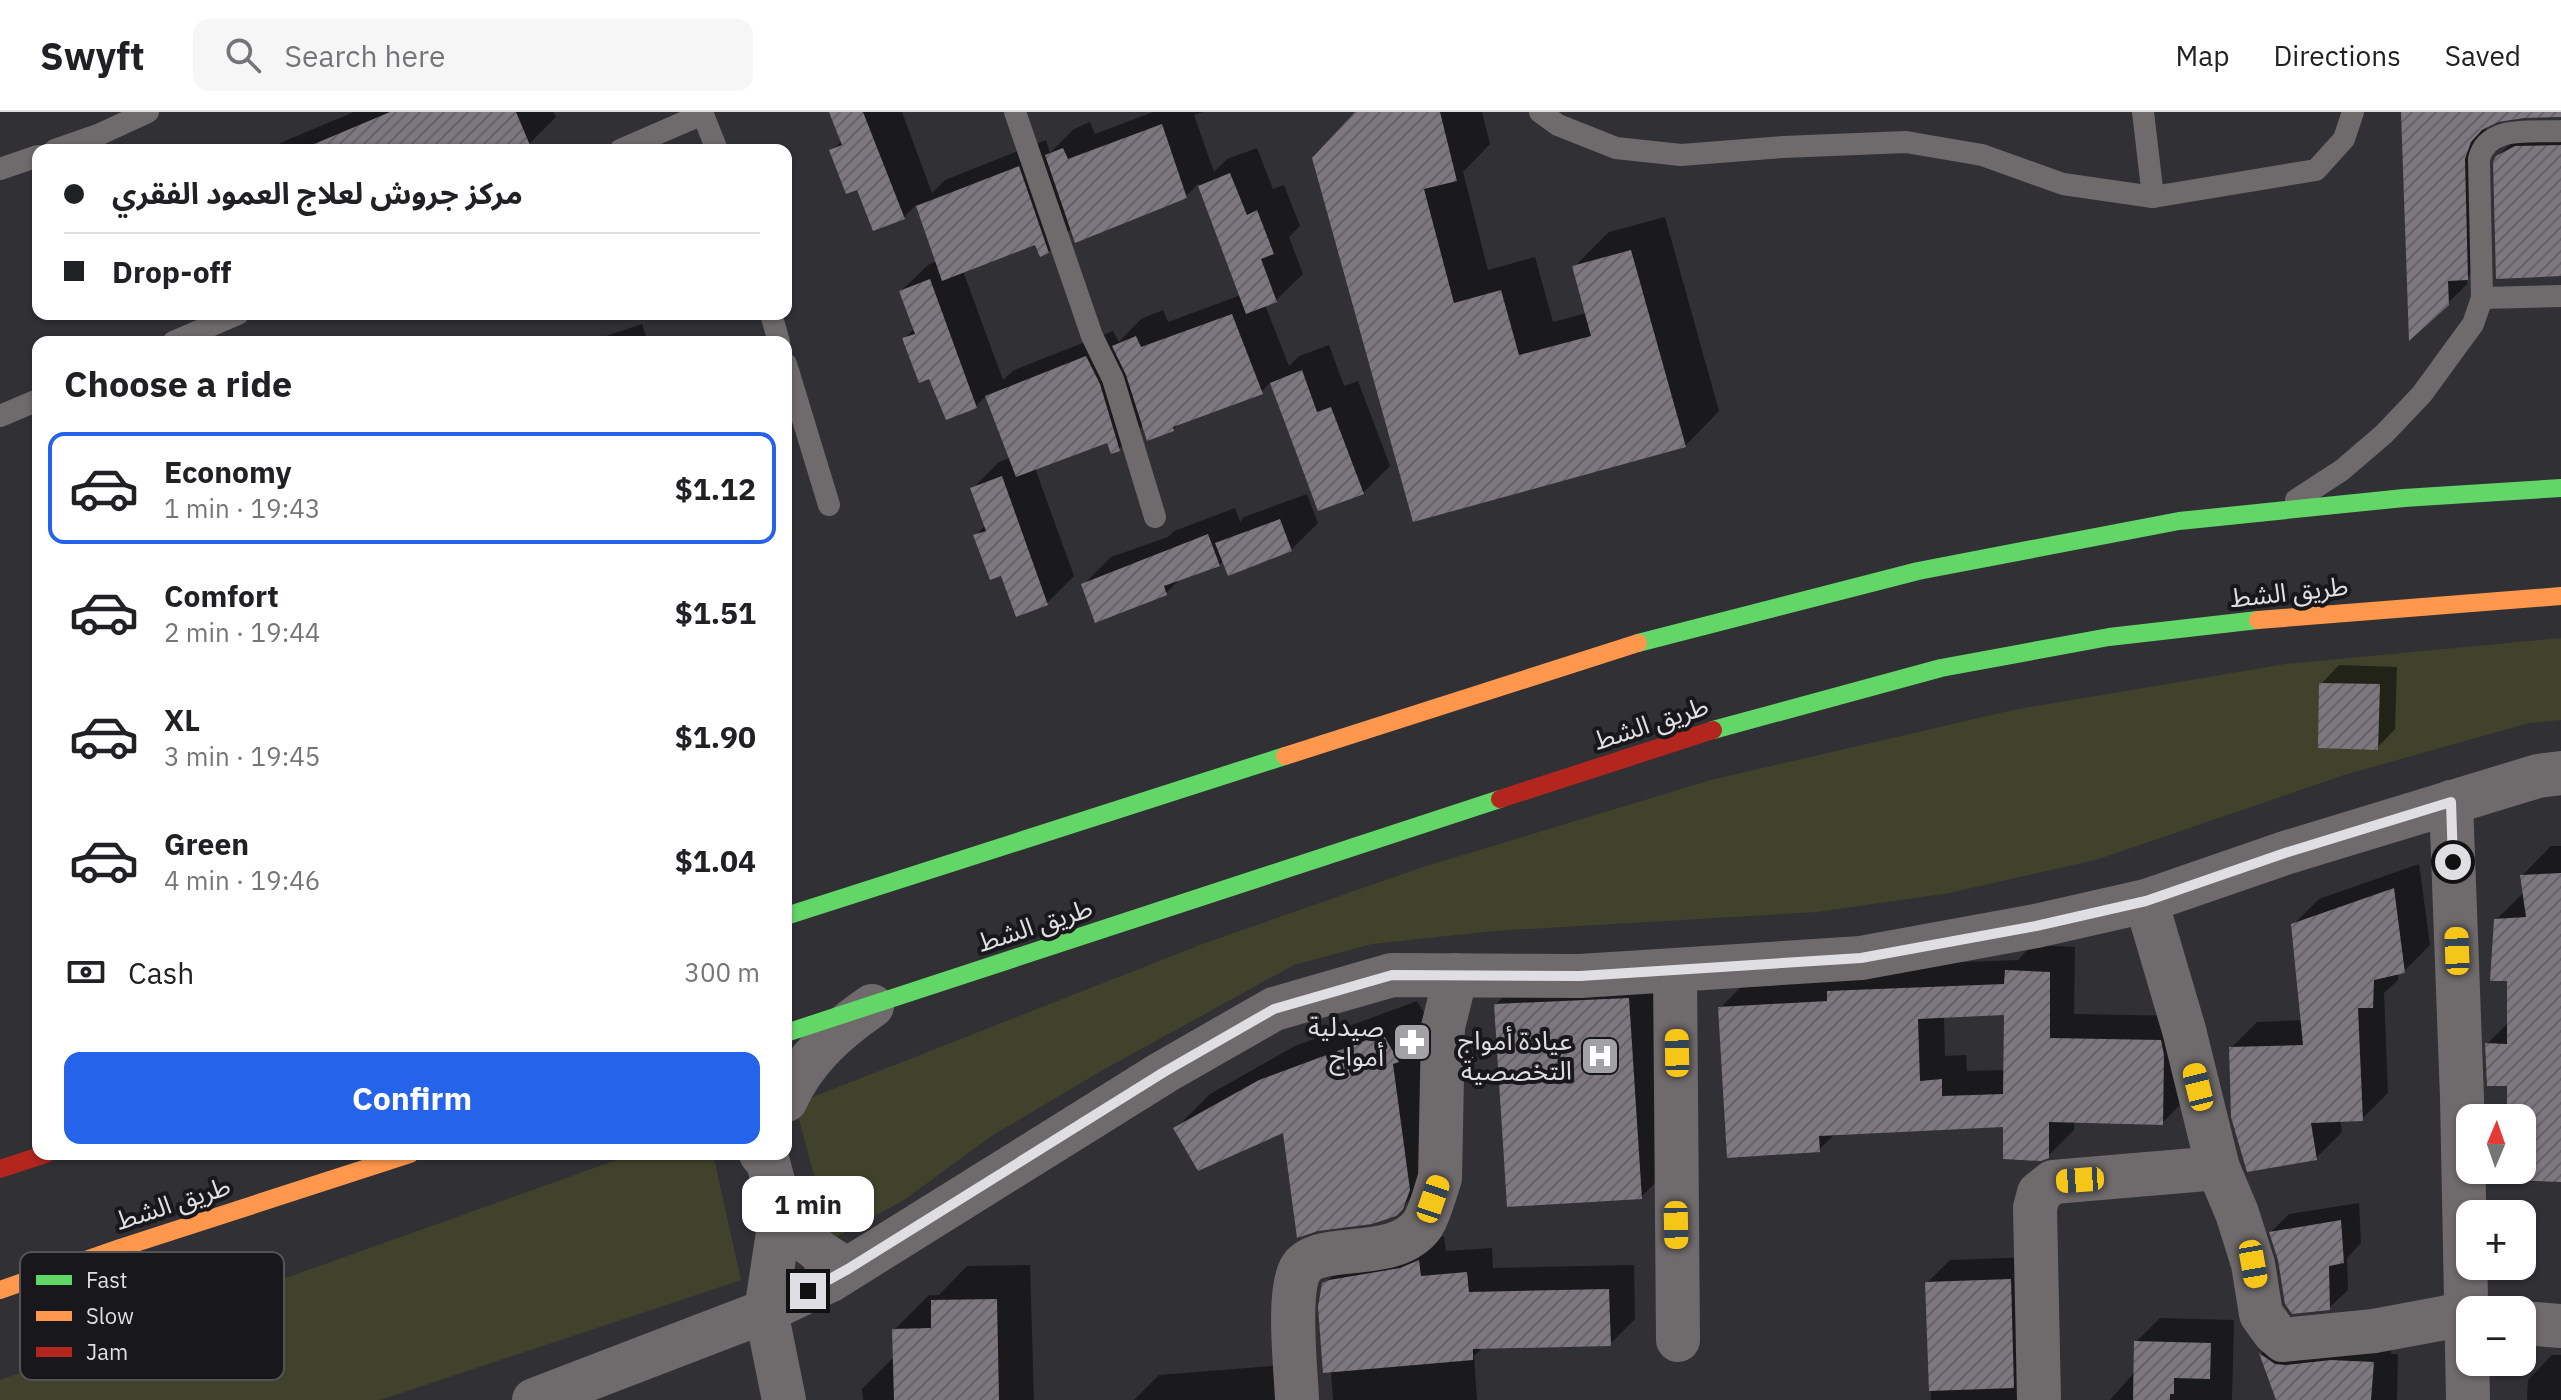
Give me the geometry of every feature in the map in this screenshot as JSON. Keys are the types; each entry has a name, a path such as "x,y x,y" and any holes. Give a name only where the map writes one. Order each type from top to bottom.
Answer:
{"highway":[{"path":"792,914 1663,635 1918,571 2179,521 2404,498 2561,488"},
{"name":"طريق الشط","path":"792,1031 1697,734 1941,668 2109,637 2300,615 2561,596"},
{"path":"0,1169 32,1159"},
{"name":"طريق الشط","path":"109,1252 391,1160"},
{"name":"طريق الشط","path":"0,1290 20,1283"}],"street":[{"path":"534,1400 766,1311 848,1269 1164,1072 1274,1009 1392,975 1580,976 1861,958 2036,926 2146,901 2285,853 2538,776 2561,773"},
{"path":"2451,802 2467,1296"},
{"path":"2146,901 2184,1030 2218,1168 2249,1251 2261,1314 2274,1332 2283,1340 2456,1319"},
{"path":"1675,970 1678,1340"},
{"path":"1297,1400 1294,1312 1296,1280 1301,1266 1313,1257 1391,1247 1413,1235 1424,1223 1440,1178 1443,1027 1456,975"},
{"path":"792,1090 813,1055 841,1027 874,1005"},
{"path":"767,1160 781,1213 796,1233 814,1249 848,1269"},
{"path":"2039,1400 2035,1208 2039,1193 2053,1182 2218,1168"},
{"path":"781,1213 766,1311 784,1400"},
{"path":"2536,1324 2561,1326"},
{"path":"2468,1376 2468,1400"}],"lane":[{"path":"72,144 148,112"},
{"path":"1015,112 1092,336 1113,379 1155,517"},
{"path":"1540,112 1558,125 1616,148 1681,155 1906,142 1982,155 2063,184 2153,197 2316,170 2344,139 2353,112"},
{"path":"2143,112 2153,197"},
{"path":"633,144 702,113 715,144"},
{"path":"2276,511 2342,470 2384,434 2422,394 2473,324 2482,298 2481,150 2492,137 2500,134 2561,131"},
{"path":"0,169 32,158"},
{"path":"2482,298 2561,296"},
{"path":"187,336 224,320"},
{"path":"792,384 829,505"},
{"path":"0,416 32,403"}],"green space":[{"path":"2561,638 2561,720 2529,723 2344,775 2099,859 1950,893 1817,912 1493,931 1372,944 1294,965 1103,1070 993,1135 904,1200 831,1240 795,1104 1205,943 1423,867 1711,780 2013,710 2285,664"},
{"path":"616,1160 714,1160 741,1280 380,1400 0,1400 0,1380 20,1373 20,1380 284,1380 284,1279"}],"building":[{"path":"390,112 516,112 529,144 314,144"},
{"path":"829,112 863,112 905,219 873,231 857,190 846,194 829,150 842,145"},
{"path":"1355,112 1440,112 1457,181 1424,189 1454,303 1501,290 1519,355 1591,336 1572,266 1631,250 1686,447 1413,522 1312,158"},
{"path":"2401,112 2561,112 2561,117 2498,122 2482,130 2471,142 2465,159 2468,280 2448,281 2449,305 2409,341"},
{"path":"1162,124 1187,198 1075,243 1045,155 1063,148 1068,159"},
{"path":"2561,145 2561,276 2496,279 2493,162 2496,156 2515,146"},
{"path":"1019,166 1049,253 1040,257 1035,245 942,281 916,206"},
{"path":"1230,173 1247,215 1257,210 1274,254 1261,259 1277,302 1246,314 1198,186"},
{"path":"930,279 977,408 946,420 929,379 919,383 902,338 915,334 899,291"},
{"path":"1232,314 1263,394 1173,427 1174,431 1147,441 1126,375 1112,346 1136,336 1141,347"},
{"path":"1086,356 1100,384 1120,451 1111,454 1107,443 1016,477 985,396"},
{"path":"1302,370 1317,412 1331,407 1364,494 1318,511 1270,383"},
{"path":"1002,476 1048,605 1016,617 1001,576 990,580 973,535 986,531 970,488"},
{"path":"1280,519 1292,551 1228,576 1215,543"},
{"path":"1208,534 1220,566 1164,586 1167,595 1095,623 1081,584"},
{"path":"2319,683 2380,684 2378,750 2318,748"},
{"path":"2561,873 2561,1182 2536,1181 2536,1104 2507,1104 2507,1086 2487,1086 2485,1043 2507,1044 2507,981 2490,981 2494,919 2526,917 2520,875"},
{"path":"2394,888 2405,973 2374,980 2373,1008 2358,1008 2363,1121 2311,1123 2317,1160 2247,1172 2231,1117 2229,1047 2303,1045 2291,924"},
{"path":"2005,970 2050,972 2050,1038 2161,1040 2164,1055 2163,1125 2049,1122 2049,1158 2041,1161 2003,1159 2003,1127 1819,1136 1820,1152 1727,1158 1718,1007 1827,1001 1827,991 2004,984","holes":["2004,1015 2003,1094 1942,1096 1942,1079 1920,1081 1918,1019"]},
{"path":"1629,998 1642,1199 1507,1207 1494,1004"},
{"path":"1383,1034 1399,1062 1393,1064 1410,1190 1403,1209 1396,1216 1372,1224 1318,1231 1297,1238 1283,1133 1198,1171 1173,1128 1259,1080"},
{"path":"2341,1220 2344,1263 2329,1266 2330,1310 2292,1314 2285,1304 2278,1260 2269,1232"},
{"path":"1419,1260 1421,1276 1467,1272 1469,1292 1609,1289 1611,1346 1473,1349 1473,1360 1323,1373 1318,1307 1322,1283 1400,1268"},
{"path":"2011,1279 2014,1388 1929,1391 1925,1282"},
{"path":"997,1299 999,1400 894,1400 892,1329 931,1328 931,1300"},
{"path":"2134,1341 2211,1343 2210,1379 2174,1378 2174,1394 2170,1394 2170,1400 2133,1400"},
{"path":"2259,1353 2275,1364 2285,1365 2331,1360 2374,1362 2371,1400 2276,1400"}],"traffic: fast":[{"path":"1638,643 1918,571 2179,521 2404,498 2561,488"},
{"path":"1713,730 1941,668 2109,637 2258,620"},
{"path":"792,914 1285,756"},
{"path":"792,1031 1500,799"}],"traffic: slow":[{"path":"2258,620 2561,596"},
{"path":"1285,756 1638,643"},
{"path":"109,1252 391,1160"},
{"path":"0,1290 20,1283"}],"traffic: jam":[{"path":"1500,799 1713,730"},
{"path":"0,1169 32,1159"}],"place":[{"name":"صيدلية أمواج","path":"1412,1042"},
{"name":"عيادة أمواج التخصصية","path":"1600,1056"}],"route":[{"path":"808,1291 829,1281 1164,1072 1274,1009 1392,975 1580,976 1861,958 2036,926 2146,901 2285,853 2451,802 2453,862"}]}
